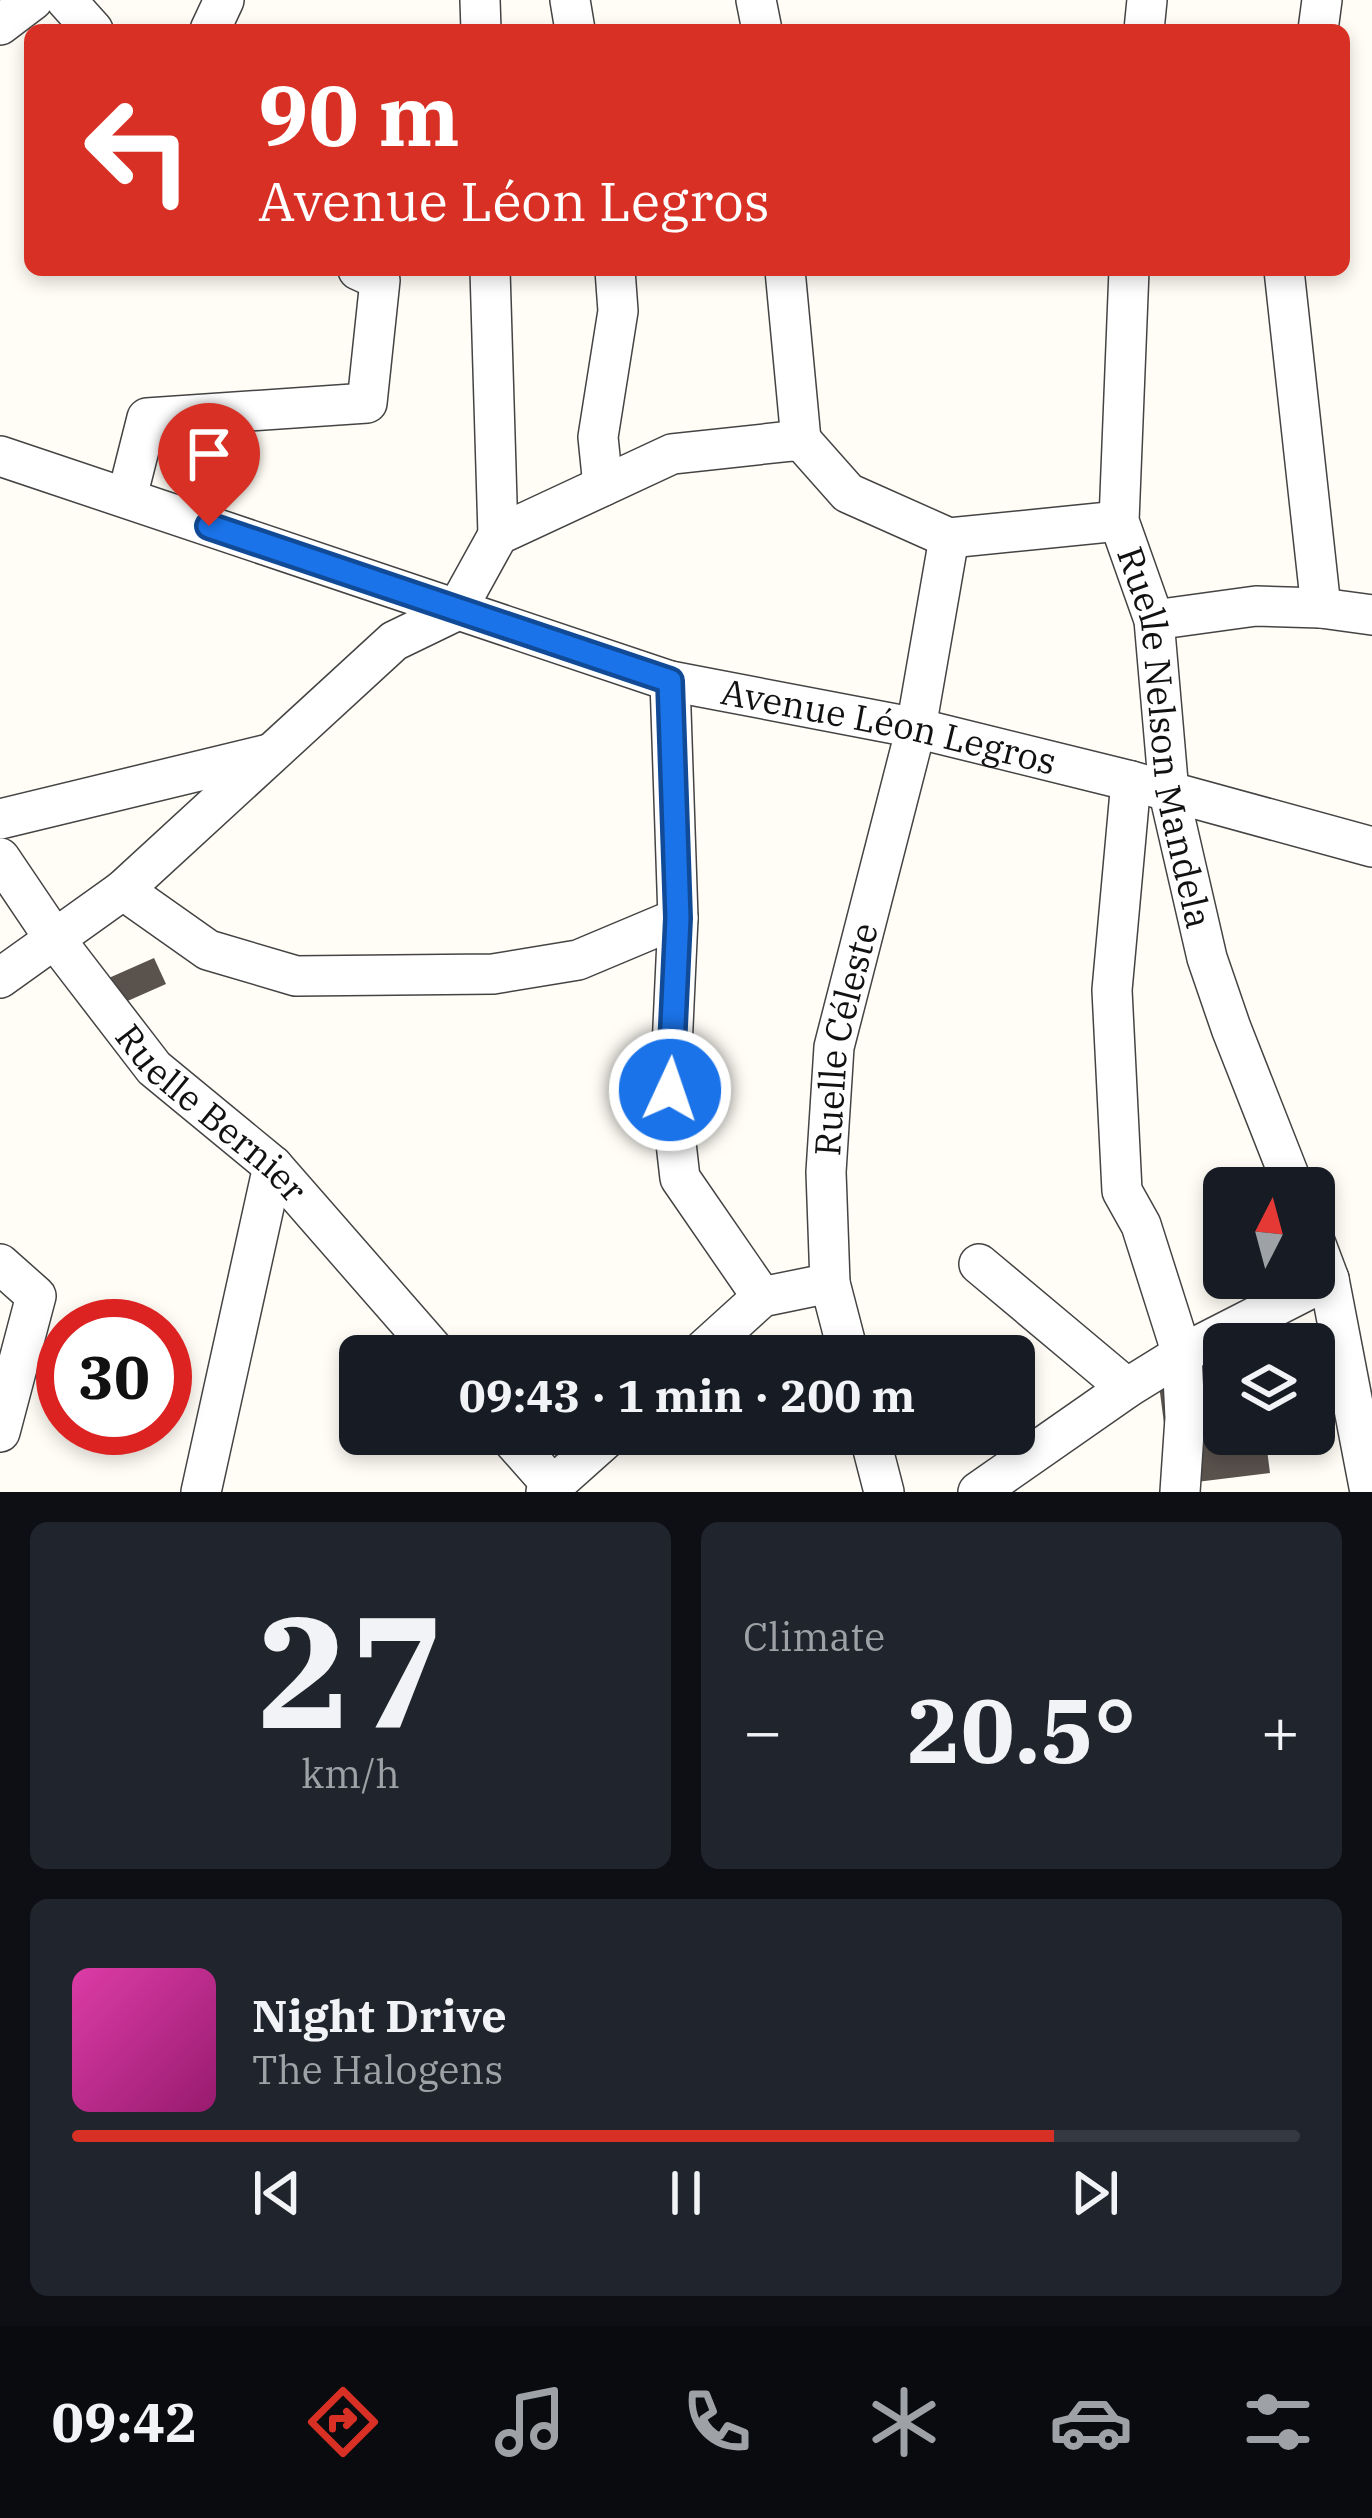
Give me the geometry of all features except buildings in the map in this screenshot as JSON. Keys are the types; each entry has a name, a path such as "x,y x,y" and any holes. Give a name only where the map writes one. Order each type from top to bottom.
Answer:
{"street":[{"path":"0,25 33,0"},
{"path":"66,0 88,24"},
{"path":"127,497 147,418 367,403 380,280 371,276"},
{"path":"0,978 123,890 394,641 456,610 498,536 490,276"},
{"path":"603,486 598,437 618,311 615,276"},
{"path":"786,276 801,440 848,493 949,538 1119,521"},
{"name":"Ruelle Nelson Mandela","path":"1129,276 1119,521 1154,620 1150,787 1231,1028 1286,1167"},
{"path":"1285,276 1321,608"},
{"path":"498,536 672,454 801,440"},
{"name":"Avenue Léon Legros","path":"0,456 670,681 916,728 1372,847"},
{"name":"Ruelle Céleste","path":"844,1335 830,1283 826,1172 834,1046 916,728 949,538"},
{"path":"1154,620 1256,606 1372,615"},
{"path":"670,681 678,918 670,1090 680,1178 762,1297"},
{"path":"0,819 270,753"},
{"path":"1150,787 1112,990 1122,1191 1141,1225 1182,1354 1185,1418 1180,1492"},
{"name":"Ruelle Bernier","path":"0,858 54,938 154,1068 273,1166 421,1335"},
{"path":"123,890 208,950 296,976 493,974 578,960 678,918"},
{"path":"201,1492 273,1166"},
{"path":"0,1264 36,1296 0,1432"},
{"path":"979,1264 1126,1388"},
{"path":"720,1335 762,1297 830,1283"},
{"path":"978,1492 1126,1388 1291,1299"},
{"path":"1334,1299 1370,1492"},
{"path":"523,1455 550,1489 588,1455"},
{"path":"874,1455 884,1492"}],"route":[{"path":"209,526 670,681 678,918 670,1090"}]}
